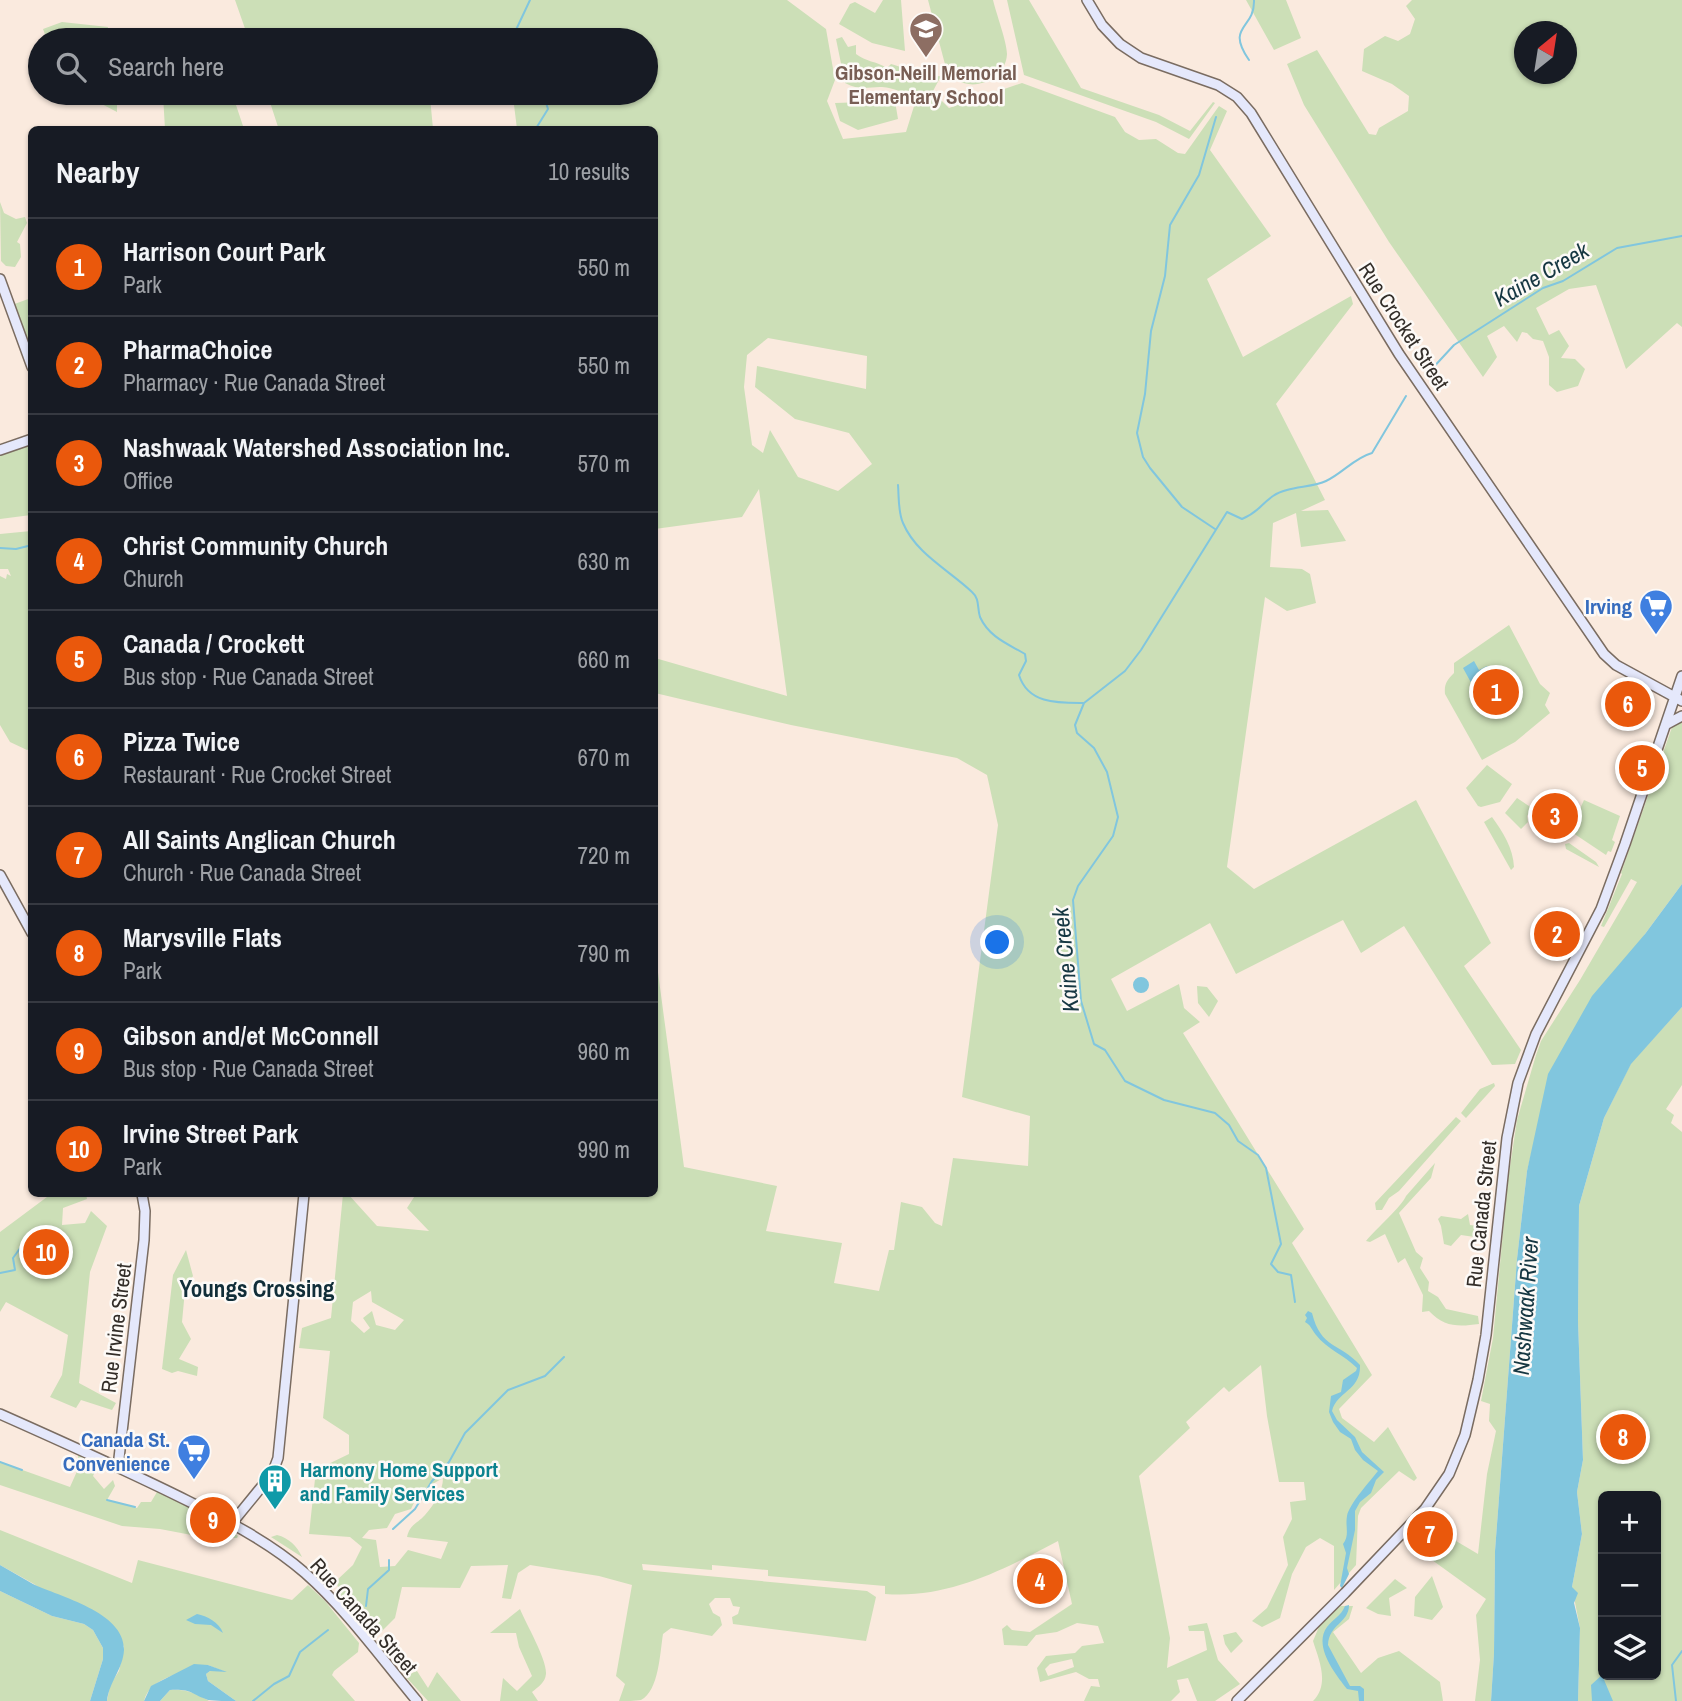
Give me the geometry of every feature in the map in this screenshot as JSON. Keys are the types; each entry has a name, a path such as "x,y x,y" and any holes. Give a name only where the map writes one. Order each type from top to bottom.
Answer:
{"street":[{"name":"Rue Crocket Street","path":"1087,0 1110,35 1133,53 1208,80 1237,97 1251,113 1399,354 1604,654 1616,665 1678,699"},
{"path":"0,279 28,355"},
{"path":"0,450 28,443"},
{"name":"Rue Canada Street","path":"1237,1701 1416,1518 1449,1474 1465,1435 1486,1335 1507,1138 1518,1083 1536,1034 1601,909 1678,699 1682,676"},
{"path":"1666,726 1682,716"},
{"path":"0,875 28,926"},
{"name":"Rue Irvine Street","path":"118,1467 145,1240 143,1197"},
{"path":"232,1524 272,1474 278,1458 304,1197"},
{"name":"Rue Canada Street","path":"0,1413 174,1494 232,1524 283,1556 315,1582 417,1701"}],"green space":[{"path":"235,0 787,0 826,29 835,80 827,101 843,139 906,132 915,103 939,98 949,108 1022,83 1115,117 1125,132 1139,140 1156,139 1178,153 1185,154 1219,106 1227,111 1210,150 1271,236 1207,279 1243,357 1351,296 1353,304 1276,404 1325,500 1301,511 1328,510 1346,541 1301,547 1296,513 1273,523 1270,567 1302,569 1310,574 1316,603 1287,611 1265,597 1227,867 1254,889 1416,800 1491,943 1464,966 1521,1050 1515,1064 1492,1065 1404,926 1361,953 1343,920 1236,974 1210,923 1111,979 1127,1011 1179,984 1184,1008 1200,1022 1183,1033 1304,1229 1292,1243 1372,1375 1339,1409 1342,1418 1374,1442 1388,1427 1417,1478 1414,1481 1399,1471 1361,1508 1358,1516 1356,1565 1334,1590 1334,1546 1320,1538 1306,1547 1292,1574 1280,1618 1262,1627 1252,1621 1267,1608 1288,1565 1283,1537 1292,1519 1290,1502 1306,1500 1304,1482 1279,1482 1261,1365 1229,1392 1224,1387 1186,1422 1190,1428 1139,1476 1170,1638 1167,1668 1207,1650 1204,1631 1189,1631 1188,1626 1207,1623 1218,1660 1240,1684 1215,1701 1197,1701 1188,1678 1177,1680 1180,1692 1171,1701 1084,1701 1091,1686 1100,1687 1098,1679 1089,1679 1076,1672 1040,1682 1037,1668 1046,1656 1075,1653 1082,1646 1104,1643 1098,1626 1077,1623 1057,1632 1036,1635 1027,1646 1004,1645 1002,1629 1007,1625 1012,1630 1030,1632 1072,1604 1058,1541 975,1580 931,1592 909,1594 885,1594 885,1586 768,1576 768,1570 712,1565 712,1570 642,1564 643,1570 867,1591 876,1597 866,1641 733,1624 732,1617 738,1614 740,1607 733,1606 730,1598 715,1598 709,1604 713,1613 720,1617 722,1625 712,1636 671,1628 663,1634 652,1688 641,1700 619,1701 625,1684 616,1676 632,1585 599,1576 530,1565 518,1573 511,1599 502,1598 508,1565 471,1566 460,1588 402,1587 395,1618 374,1639 343,1602 336,1581 353,1565 362,1547 350,1537 309,1534 316,1470 349,1454 349,1435 323,1418 330,1351 299,1348 302,1328 331,1318 343,1197 351,1197 377,1226 429,1231 407,1208 414,1197 658,1197 658,972 684,1167 777,1186 766,1231 842,1243 834,1283 879,1291 889,1250 894,1250 901,1202 922,1207 935,1223 942,1226 953,1158 1028,1166 1030,1116 962,1097 998,825 987,775 957,758 791,725 658,694 658,659 787,696 759,489 742,517 658,529 658,126 517,126 514,105 658,105 658,28 245,28","holes":["768,338 867,356 866,389 757,366 755,387 795,419 849,433 872,464 838,491 798,477 770,430 763,453 752,445 744,387 747,355","371,1291 372,1302 404,1320 395,1330 376,1325 372,1311 363,1318 370,1328 364,1333 351,1321 353,1302","443,1478 435,1502 412,1527 407,1537 448,1542 441,1559 408,1550 395,1566 380,1567 376,1540 362,1538 369,1530 387,1528 395,1514 411,1509 419,1492","1072,1659 1074,1667 1048,1676 1045,1669 1050,1664"]},
{"path":"883,0 901,0 905,51 872,43 839,24 850,4 855,2 875,13"},
{"path":"928,0 993,0 1007,54 996,76 989,81 973,84 952,76 946,68"},
{"path":"1007,0 1029,0 1081,88 1159,115 1190,131 1213,102 1215,103 1189,139 1156,122 1024,75"},
{"path":"1246,0 1286,0 1301,38 1274,50"},
{"path":"1412,0 1682,0 1682,327 1677,323 1626,369 1596,285 1569,289 1536,308 1549,335 1559,330 1569,346 1561,358 1575,359 1585,369 1578,386 1557,392 1549,385 1549,357 1543,341 1533,339 1522,332 1517,342 1504,326 1487,336 1497,357 1483,377 1389,242 1304,105 1287,64 1317,50 1369,134 1376,135 1379,128 1408,111 1409,96 1392,84 1362,71 1364,49 1385,36 1398,41 1410,34 1415,19 1406,6"},
{"path":"62,22 108,27 108,28 46,28"},
{"path":"842,37 848,47 856,45 856,54 860,57 887,68 891,64 920,75 941,76 933,91 911,94 883,87 852,86 845,83 836,39"},
{"path":"895,101 898,119 858,130 840,121 835,103"},
{"path":"104,105 117,105 117,112"},
{"path":"164,105 236,105 243,126 165,126"},
{"path":"271,105 431,105 433,126 278,126"},
{"path":"0,202 4,213 16,219 25,217 27,223 17,242 20,244 21,257 15,267 6,266 1,261"},
{"path":"28,299 28,359 9,306"},
{"path":"28,444 28,515 0,519 0,450"},
{"path":"28,531 27,750 10,742 0,725 0,576 6,579 7,574 11,576 8,569 0,569 0,534"},
{"path":"1509,625 1540,684 1550,693 1545,705 1550,713 1515,742 1482,760 1445,694 1445,687 1454,673 1454,663"},
{"path":"1682,721 1682,884 1645,934 1536,1135 1527,1171 1517,1259 1495,1551 1491,1701 1475,1701 1480,1660 1476,1615 1486,1599 1432,1560 1451,1538 1478,1554 1487,1474 1496,1431 1489,1421 1490,1404 1481,1401 1493,1338 1508,1180 1517,1120 1541,1041 1637,882 1631,879 1604,927 1601,926 1622,874 1671,730 1673,725"},
{"path":"1487,765 1512,784 1500,802 1481,807 1466,788"},
{"path":"1517,798 1532,808 1527,816 1528,822 1521,829 1505,813"},
{"path":"1584,800 1620,816 1612,840 1615,842 1611,852 1608,851 1606,855 1570,831"},
{"path":"1492,817 1510,847 1514,867 1511,870 1484,822"},
{"path":"1569,843 1599,867 1566,849 1565,844"},
{"path":"1197,986 1207,987 1218,1001 1209,1017 1198,1003"},
{"path":"1682,1007 1682,1085 1666,1109 1674,1115 1671,1123 1682,1132 1682,1701 1578,1701 1580,1628 1572,1587 1582,1534 1577,1492 1583,1460 1578,1321 1579,1206 1604,1118 1631,1063"},
{"path":"1494,1083 1495,1086 1466,1118 1461,1113 1480,1089"},
{"path":"1456,1117 1461,1121 1399,1191 1389,1198 1382,1210 1376,1210 1375,1203"},
{"path":"1435,1163 1431,1178 1399,1213 1416,1252 1423,1258 1420,1268 1429,1282 1428,1291 1438,1297 1446,1309 1478,1316 1479,1324 1452,1325 1429,1311 1422,1312 1423,1295 1405,1258 1398,1263 1385,1234 1370,1242 1366,1241"},
{"path":"47,1197 87,1197 63,1208 62,1225 85,1223 91,1211 107,1226 90,1272 79,1383 116,1403 112,1410 81,1400 76,1408 50,1397 62,1375 68,1335 6,1302 0,1312 0,1232"},
{"path":"1468,1214 1470,1225 1478,1226 1487,1219 1488,1239 1461,1235 1451,1246 1444,1244 1438,1219 1441,1216 1461,1219"},
{"path":"186,1250 193,1276 185,1290 182,1322 191,1339 179,1359 198,1367 197,1376 162,1369 173,1275"},
{"path":"78,1455 98,1465 93,1476 104,1489 113,1480 115,1486 107,1500 137,1508 141,1502 151,1502 157,1492 209,1516 238,1536 237,1538 202,1537 160,1529 122,1526 0,1485 0,1462 70,1487 78,1469"},
{"path":"0,1530 132,1583 138,1560 292,1600 308,1585 325,1601 359,1643 358,1652 332,1675 355,1701 236,1701 208,1681 206,1674 210,1671 223,1671 208,1665 161,1680 144,1701 107,1701 110,1685 119,1671 124,1646 34,1584 0,1565"},
{"path":"277,1535 292,1543 302,1557 271,1537"},
{"path":"1432,1576 1443,1607 1432,1620 1414,1616 1415,1597"},
{"path":"1395,1579 1407,1588 1389,1598 1391,1616 1366,1608"},
{"path":"0,1591 52,1616 84,1624 93,1630 103,1648 103,1659 90,1701 0,1701"},
{"path":"1341,1606 1353,1606 1349,1619 1333,1632 1361,1673 1378,1658 1399,1651 1440,1682 1443,1701 1313,1701 1321,1687 1322,1672 1313,1641 1321,1622"},
{"path":"520,1609 536,1642 546,1674 541,1684 532,1692 538,1701 500,1701 503,1678 517,1691 532,1676 516,1633 490,1633"},
{"path":"1236,1632 1243,1641 1231,1653 1223,1635"},
{"path":"417,1671 428,1688 437,1672 461,1701 428,1701 405,1676"},
{"path":"170,1690 191,1692 209,1701 160,1701"}],"water":[{"path":"1474,661 1479,670 1487,666 1494,677 1474,688 1463,668"},
{"name":"Nashwaak River","path":"1682,884 1682,1007 1631,1064 1604,1118 1579,1206 1578,1321 1583,1460 1577,1492 1582,1534 1572,1587 1578,1593 1574,1603 1580,1628 1578,1701 1491,1701 1495,1551 1517,1259 1527,1171 1548,1074 1592,996 1645,934"},
{"path":"1138,977 1144,977 1149,985 1147,991 1138,993 1133,988 1133,982"},
{"path":"1308,1311 1312,1313 1320,1333 1360,1365 1357,1380 1332,1411 1337,1420 1355,1437 1362,1452 1384,1472 1355,1511 1355,1530 1347,1568 1349,1574 1342,1588 1340,1586 1346,1553 1343,1544 1347,1534 1347,1516 1356,1499 1378,1471 1363,1460 1351,1439 1340,1432 1329,1412 1331,1396 1341,1392 1343,1380 1357,1368 1316,1335 1305,1322"},
{"path":"0,1565 33,1584 89,1608 114,1625 124,1650 107,1701 90,1701 103,1659 103,1648 93,1630 84,1624 52,1616 0,1591"},
{"path":"1349,1605 1346,1616 1332,1632 1328,1645 1350,1686 1364,1689 1364,1701 1359,1701 1358,1691 1347,1689 1324,1651 1323,1635 1327,1627 1345,1606"},
{"path":"197,1614 212,1620 223,1633 211,1625 195,1624 186,1620"},
{"path":"194,1664 208,1665 227,1672 210,1671 206,1674 208,1681 236,1701 208,1700 187,1691 170,1690 160,1701 144,1701 151,1686"},
{"path":"1598,1679 1604,1680 1613,1701 1592,1701 1591,1685"}],"waterway":[{"path":"517,28 530,0"},
{"path":"1249,60 1242,49 1240,34 1253,10 1254,0"},
{"path":"537,126 548,109 547,105"},
{"path":"1215,529 1182,507 1150,468 1143,457 1137,433 1145,394 1151,331 1165,276 1170,225 1199,175 1216,117"},
{"name":"Kaine Creek","path":"1430,371 1454,345 1543,288 1563,281 1617,248 1682,236"},
{"name":"Kaine Creek","path":"1295,1302 1291,1275 1278,1272 1271,1264 1281,1244 1266,1168 1258,1155 1238,1141 1229,1125 1215,1113 1164,1100 1125,1081 1105,1050 1094,1044 1081,1001 1073,900 1078,886 1113,836 1118,817 1107,772 1094,748 1077,733 1075,725 1084,703 1125,671 1141,650 1227,512 1242,519 1279,493 1326,481 1372,453 1406,396"},
{"path":"898,485 900,514 916,544 975,595 980,617 988,630 1025,654 1026,661 1019,675 1023,685 1029,692 1045,700 1083,703"},
{"path":"0,548 16,549 28,546"},
{"path":"0,1273 15,1270 13,1258 26,1240"},
{"path":"393,1529 415,1509 432,1481 449,1462 465,1433 508,1390 545,1376 564,1357"},
{"path":"0,1462 22,1470"},
{"path":"107,1500 135,1507"},
{"path":"366,1606 368,1589 389,1570 389,1560"},
{"path":"253,1701 289,1676 300,1652 328,1630"},
{"path":"1676,1701 1672,1665 1682,1651"}],"place":[{"name":"Gibson-Neill Memorial Elementary School","path":"926,59"},
{"name":"Irving","path":"1656,636"},
{"name":"Harrison Court Park","path":"1496,692"},
{"name":"Pizza Twice","path":"1628,704"},
{"name":"Canada / Crockett","path":"1642,768"},
{"name":"Nashwaak Watershed Association Inc.","path":"1555,816"},
{"name":"PharmaChoice","path":"1557,934"},
{"name":"Irvine Street Park","path":"46,1252"},
{"name":"Marysville Flats","path":"1623,1437"},
{"name":"Canada St. Convenience","path":"194,1481"},
{"name":"Harmony Home Support and Family Services","path":"275,1511"},
{"name":"Gibson and/et McConnell","path":"213,1520"},
{"name":"All Saints Anglican Church","path":"1430,1534"},
{"name":"Christ Community Church","path":"1040,1581"}],"district":[{"name":"Youngs Crossing","path":"257,1288"}]}
